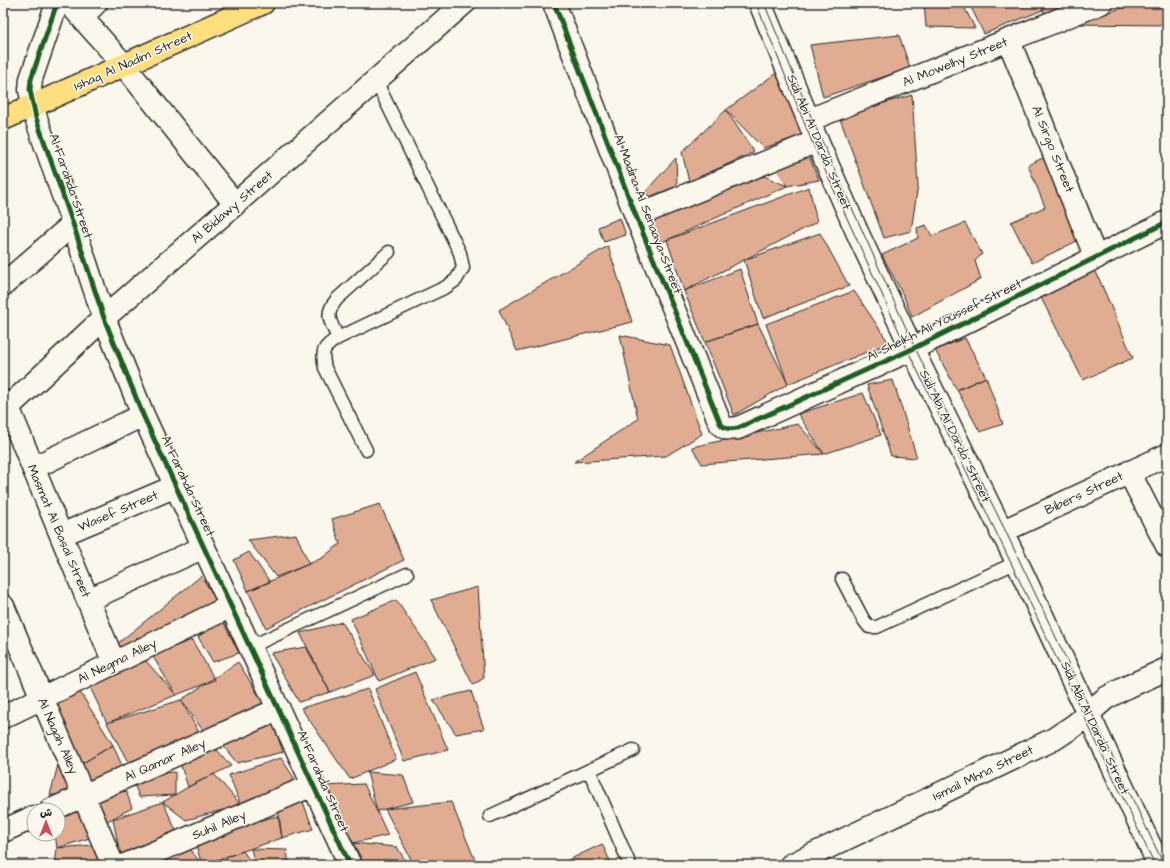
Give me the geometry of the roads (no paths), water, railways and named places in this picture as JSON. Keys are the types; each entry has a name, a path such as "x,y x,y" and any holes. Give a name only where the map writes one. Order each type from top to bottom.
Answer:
{"main road":[{"name":"Ishaq Al Nadim Street","path":"3,119 250,6"}],"street":[{"name":"Al Farahda Street","path":"57,3 31,79 30,90 33,106 104,318 143,415 314,785 343,863"},
{"name":"Al Bidawy Street","path":"5,407 104,318 464,3"},
{"name":"Al Madina Al Senaaya Street","path":"554,3 636,216 720,423 722,427 727,429"},
{"name":"Sidi Abi Al Darda' Street","path":"760,3 817,141 858,234 1001,532 1018,562 1159,865"},
{"name":"Al Mowelhy Street","path":"809,120 1101,3"},
{"path":"82,8 123,64 235,204"},
{"name":"Al Sirgo Street","path":"1009,41 1096,258"},
{"path":"636,216 817,141"},
{"name":"Al Sheikh Ali Youssef Street","path":"727,429 738,428 912,349 1167,222"},
{"path":"3,285 73,224"},
{"name":"Masmat Al Basal Street","path":"5,407 33,468 114,663"},
{"path":"33,468 143,415"},
{"name":"Bibers Street","path":"1001,532 1167,455"},
{"path":"1129,472 1167,546"},
{"name":"Wasef Street","path":"61,535 176,486"},
{"path":"88,600 204,547"},
{"name":"Al Nagah Alley","path":"3,606 113,865"},
{"name":"Al Negma Alley","path":"3,717 231,606"},
{"name":"Ismail Mhna Street","path":"791,865 1054,739 1075,725 1106,698 1167,669"},
{"name":"Al Qamar Alley","path":"66,803 279,709"},
{"name":"Suhil Alley","path":"125,865 314,785"},
{"path":"3,831 26,821"}],"lane":[{"path":"366,450 325,368 322,356 327,344 446,287 456,280 463,268 460,253 376,81"},
{"path":"338,338 329,319 329,313 332,305 389,252"},
{"path":"842,579 863,619 869,627 877,627 1018,562"},
{"path":"250,647 407,574"},
{"path":"490,816 633,750"},
{"path":"589,770 630,865"}],"tram line":[{"path":"756,3 812,142 908,351 1155,865"},
{"path":"764,3 812,119 915,348 1005,530 1164,865"}]}
